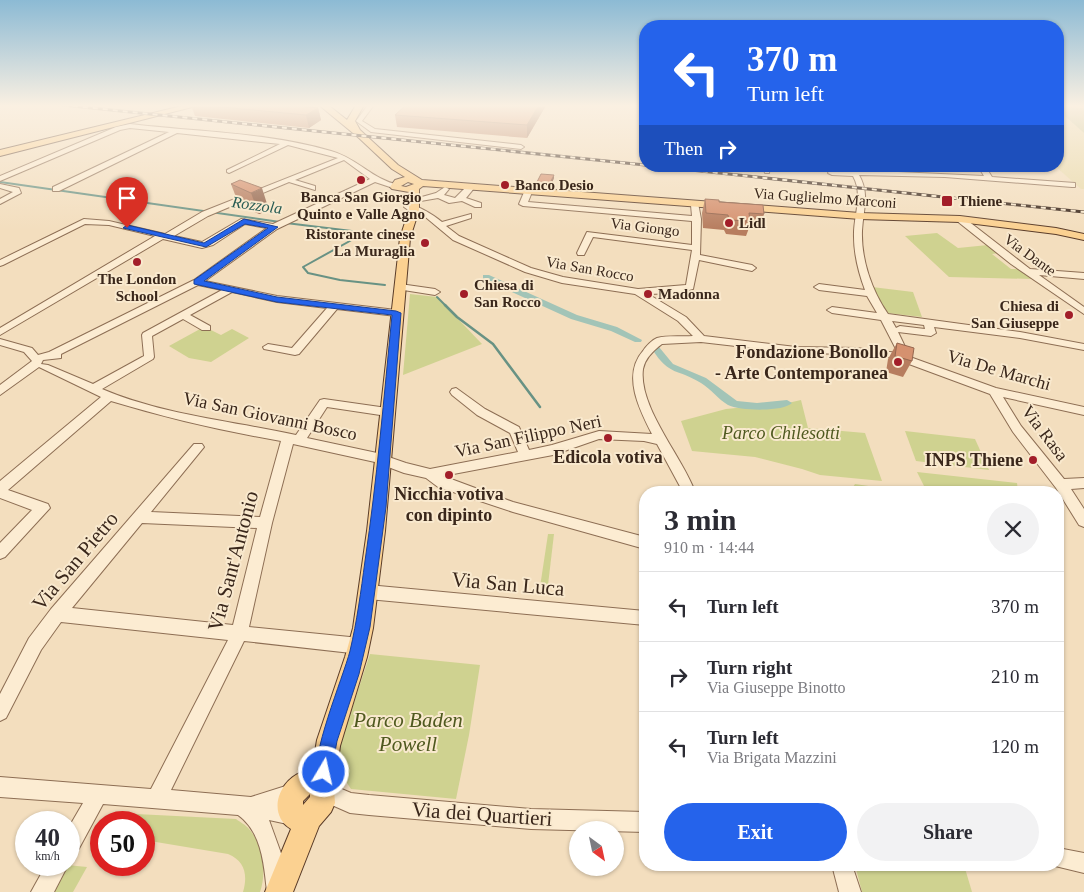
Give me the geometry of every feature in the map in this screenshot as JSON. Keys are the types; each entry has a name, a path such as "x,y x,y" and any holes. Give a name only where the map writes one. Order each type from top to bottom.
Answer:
{"main road":[{"path":"0,151 18,147"},
{"path":"0,151 19,147"},
{"name":"Via Guglielmo Marconi","path":"373,147 395,167 413,196"},
{"name":"Via Guglielmo Marconi","path":"395,167 397,185 413,196"},
{"path":"281,885 306,802 329,741 360,646 379,507 396,313 413,196 397,185"},
{"name":"Via Guglielmo Marconi","path":"413,196 447,185 860,216 960,219 1056,231 1084,237"},
{"name":"Via Guglielmo Marconi","path":"413,196 447,185"}],"street":[{"path":"0,179 75,147"},
{"path":"56,189 144,147"},
{"path":"229,171 280,147"},
{"path":"301,147 326,151 343,158 362,168 376,182"},
{"path":"0,332 205,214 343,158"},
{"path":"832,173 866,172"},
{"path":"923,172 1072,185"},
{"path":"985,172 990,179"},
{"path":"855,173 863,190 863,203 858,219 858,243 870,294 906,359"},
{"path":"289,180 312,188"},
{"path":"530,180 523,204 697,219"},
{"path":"0,392 73,343 197,282 280,224 376,182 397,185"},
{"path":"439,195 447,185"},
{"path":"0,186 16,190 17,193 0,202"},
{"path":"463,199 471,187"},
{"path":"413,196 439,195 452,201 463,199 478,205"},
{"name":"Via San Rocco","path":"413,196 426,213 456,238 502,260 547,277 638,292 682,319 701,339"},
{"path":"586,210 590,196"},
{"path":"656,216 659,202"},
{"path":"638,292 688,289 696,252 697,219 695,205"},
{"path":"441,225 468,216"},
{"name":"Via Dante","path":"960,219 1084,311"},
{"path":"0,263 84,222 109,223 206,245 244,221 280,224"},
{"name":"Via Giongo","path":"581,253 590,234 696,252 752,268"},
{"path":"1029,272 1084,276"},
{"path":"197,282 229,290 333,307 396,313"},
{"path":"400,287 434,292"},
{"path":"819,287 870,294"},
{"path":"93,389 149,357 147,335 229,290"},
{"path":"1069,300 1084,301"},
{"path":"268,347 295,352 333,307"},
{"path":"832,310 1020,335 1084,347"},
{"path":"183,315 206,328"},
{"path":"900,328 931,333 928,323"},
{"name":"Via De Marchi","path":"662,441 650,420 637,382 637,370 641,360 652,346 659,341 701,339 796,350 882,353 906,359 994,390 1084,411"},
{"path":"0,342 53,357"},
{"name":"Via San Giovanni Bosco","path":"28,350 39,365 109,396 151,409 232,428 293,439 382,460 404,468 430,474 443,483 512,507 639,542"},
{"path":"53,357 60,375"},
{"name":"Via Rasa","path":"994,390 1017,429 1061,484"},
{"path":"456,392 481,412 515,430 525,455"},
{"path":"0,553 43,508 0,491 109,396"},
{"name":"Via Sant'Antonio","path":"156,799 239,634 265,523 293,439 324,403 387,412"},
{"name":"Via San Filippo Neri","path":"430,474 553,450 599,435 644,437 662,441"},
{"path":"662,441 686,486"},
{"name":"Via San Pietro","path":"0,712 36,644 57,614 198,447"},
{"path":"1061,484 1084,483"},
{"name":"Via Rasa","path":"1064,489 1084,521"},
{"path":"139,517 265,523"},
{"name":"Via San Luca","path":"368,592 639,617"},
{"path":"57,614 360,646"},
{"name":"Via dei Quartieri","path":"0,787 247,806 306,802 350,803 531,819 639,822"},
{"path":"80,827 98,794"},
{"path":"247,806 255,816 268,843 281,885"},
{"path":"1064,859 1084,863"},
{"path":"844,871 850,892"},
{"path":"42,892 51,876"}],"shaded area":[{"path":"1064,147 1084,147 1084,189 1081,189 1062,172 1064,172"}],"green space":[{"path":"937,233 958,248 988,245 999,253 992,254 1011,269 1019,269 1032,279 949,277 905,236"},
{"path":"872,287 913,292 922,317 887,313"},
{"path":"410,294 437,297 482,344 403,375"},
{"path":"200,329 204,331 209,329 221,335 232,329 249,338 211,362 189,358 169,346"},
{"name":"Parco Chilesotti","path":"801,400 808,428 865,433 882,481 820,475 755,457 692,451 681,421 726,409 766,408"},
{"path":"905,431 975,439 989,470 916,461"},
{"path":"917,472 1017,483 1017,486 924,486"},
{"path":"548,534 554,534 548,585 540,587"},
{"name":"Parco Baden Powell","path":"370,654 480,665 469,735 456,799 351,789 341,774 337,754"},
{"path":"155,815 236,819 245,825 258,842 262,859 263,876 260,892 243,892 244,869 238,860 228,854 155,842"},
{"path":"80,866 87,867 73,892 52,892 61,876 80,876"},
{"path":"857,871 966,871 972,892 862,892"}],"building":[{"path":"541,174 554,175 550,183 537,182"},
{"path":"240,180 262,188 251,193 231,184"},
{"path":"705,199 719,200 719,202 763,205 764,214 749,213 750,221 729,220 728,215 706,213"},
{"path":"897,343 914,348 912,361 895,356"}],"waterway":[{"name":"Rozzola","path":"0,182 280,222"},
{"name":"Rozzola","path":"286,223 360,232 357,237 303,267 308,273 340,280 385,285"},
{"path":"486,277 574,317 614,329 638,340"},
{"name":"Rozzola","path":"437,297 457,317 493,344 540,407"},
{"path":"656,349 661,357 674,369 703,380 730,402 741,406 787,403"}],"railway":[{"path":"467,147 639,164"},
{"path":"709,172 1084,212"}],"place":[{"name":"Banca San Giorgio Quinto e Valle Agno","path":"361,180"},
{"name":"Banco Desio","path":"505,185"},
{"name":"Thiene","path":"947,201"},
{"name":"Lidl","path":"729,223"},
{"name":"Ristorante cinese La Muraglia","path":"425,243"},
{"name":"The London School","path":"137,262"},
{"name":"Chiesa di San Rocco","path":"464,294"},
{"name":"Madonna","path":"648,294"},
{"name":"Chiesa di San Giuseppe","path":"1069,315"},
{"name":"Fondazione Bonollo - Arte Contemporanea","path":"898,362"},
{"name":"Edicola votiva","path":"608,438"},
{"name":"INPS Thiene","path":"1033,460"},
{"name":"Nicchia votiva con dipinto","path":"449,475"}],"route":[{"path":"127,228 166,238 206,245 244,221 274,227 197,282 277,299 396,313 382,460 381,490 363,627 352,674 329,741 324,772"}]}
